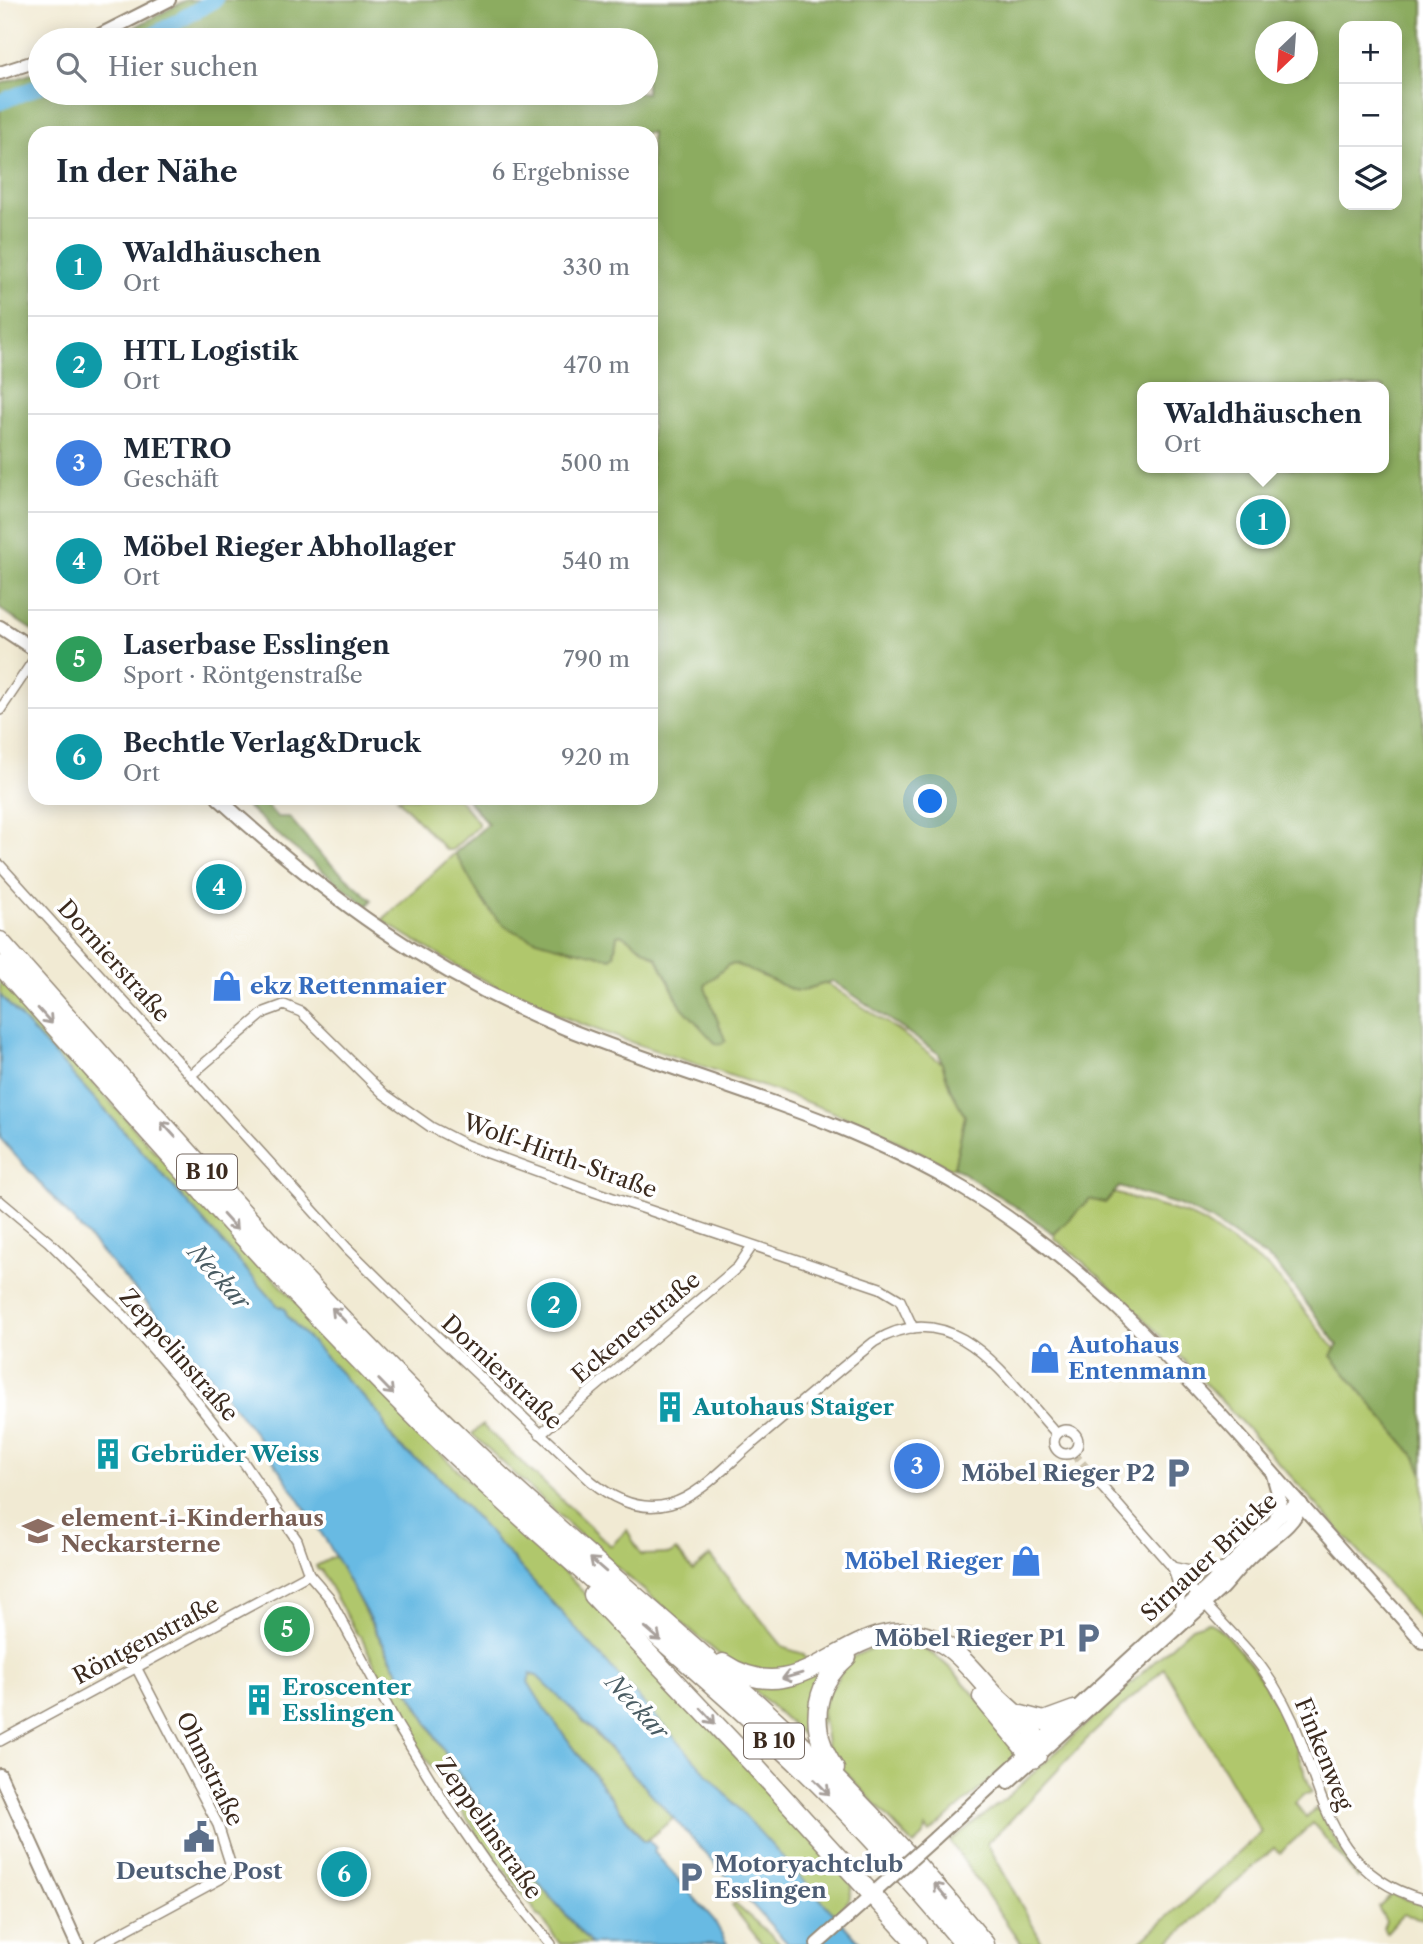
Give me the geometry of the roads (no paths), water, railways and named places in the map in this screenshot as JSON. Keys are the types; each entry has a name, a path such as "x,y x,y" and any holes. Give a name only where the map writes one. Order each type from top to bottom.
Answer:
{"highway":[{"name":"B 10","path":"0,941 245,1214 378,1356 532,1506 785,1729 852,1794 933,1882 985,1944"},
{"name":"B 10","path":"0,965 216,1207 418,1419 565,1557 808,1773 882,1849 964,1944"},
{"path":"565,1557 600,1603 875,1892 917,1944"},
{"path":"687,1642 739,1673 774,1680 805,1672 869,1639 896,1632 913,1633 935,1640 953,1651 1032,1730 1034,1753"},
{"path":"852,1794 830,1762 819,1739 818,1699 825,1681 837,1665 854,1651 881,1641 919,1644 944,1657 1034,1753"},
{"path":"1014,1713 1044,1721 1074,1710"}],"main road":[{"path":"114,28 169,0"},
{"path":"1,71 28,63"},
{"path":"0,627 28,645"},
{"path":"226,805 300,870 349,908 424,959 480,990 591,1039 822,1119 896,1152 988,1204 1043,1243 1111,1301 1168,1358 1423,1642"},
{"path":"1272,1471 1280,1500 1279,1525 1304,1522 1323,1529"},
{"name":"Sirnauer Brücke","path":"817,1944 935,1838 983,1804 1074,1710 1180,1612 1201,1600 1228,1567 1299,1511 1301,1504"},
{"name":"Sirnauer Brücke","path":"1034,1753 1254,1554 1279,1525"},
{"path":"0,1775 77,1944"}],"street":[{"path":"0,710 28,668"},
{"name":"Dornierstraße","path":"0,864 366,1268 540,1434 591,1481 607,1492 642,1506 670,1504 682,1499 874,1342 896,1331 913,1328 937,1328 971,1344 996,1366 1057,1434"},
{"name":"Wolf-Hirth-Straße","path":"191,1075 265,1012 279,1005 289,1006 307,1017 341,1054 384,1094 419,1119 456,1140 532,1170 883,1289 902,1302 913,1328"},
{"name":"Zeppelinstraße","path":"0,1200 49,1242 122,1314 180,1380 240,1457 297,1541 310,1574 329,1597 398,1726 446,1805 503,1885 551,1944"},
{"name":"Eckenerstraße","path":"540,1434 738,1267 752,1246"},
{"path":"1096,1480 1201,1600"},
{"path":"1172,1567 1199,1573 1228,1567"},
{"path":"1172,1567 1180,1590 1180,1612"},
{"name":"Röntgenstraße","path":"0,1741 310,1574"},
{"name":"Finkenweg","path":"1201,1600 1253,1657 1281,1698 1299,1737 1326,1814 1348,1850 1361,1866 1380,1880 1423,1899"},
{"name":"Ohmstraße","path":"100,1944 226,1875 230,1865 213,1812 136,1667"}],"water":[{"name":"Neckar","path":"0,995 278,1306 285,1309 287,1316 382,1417 390,1436 438,1476 861,1944 788,1944 596,1733 537,1676 530,1674 528,1682 544,1708 643,1841 649,1841 656,1848 654,1852 714,1920 727,1944 591,1944 522,1863 451,1763 329,1545 259,1439 199,1362 0,1138"}],"waterway":[{"path":"166,28 215,0"},
{"path":"0,102 28,91"}],"tunnel":[{"path":"1073,1453 1096,1480"}],"place":[{"name":"Waldhäuschen","path":"1263,522"},
{"name":"Möbel Rieger Abhollager","path":"219,887"},
{"name":"ekz Rettenmaier","path":"227,986"},
{"name":"HTL Logistik","path":"554,1305"},
{"name":"Autohaus Entenmann","path":"1045,1358"},
{"name":"Autohaus Staiger","path":"670,1407"},
{"name":"Gebrüder Weiss","path":"108,1454"},
{"name":"METRO","path":"917,1466"},
{"name":"Möbel Rieger P2","path":"1178,1473"},
{"name":"element-i-Kinderhaus Neckarsterne","path":"38,1531"},
{"name":"Möbel Rieger","path":"1026,1561"},
{"name":"Laserbase Esslingen","path":"287,1629"},
{"name":"Möbel Rieger P1","path":"1088,1638"},
{"name":"Eroscenter Esslingen","path":"259,1700"},
{"name":"Deutsche Post","path":"199,1837"},
{"name":"Bechtle Verlag&Druck","path":"344,1874"},
{"name":"Motoryachtclub Esslingen","path":"691,1877"}]}
